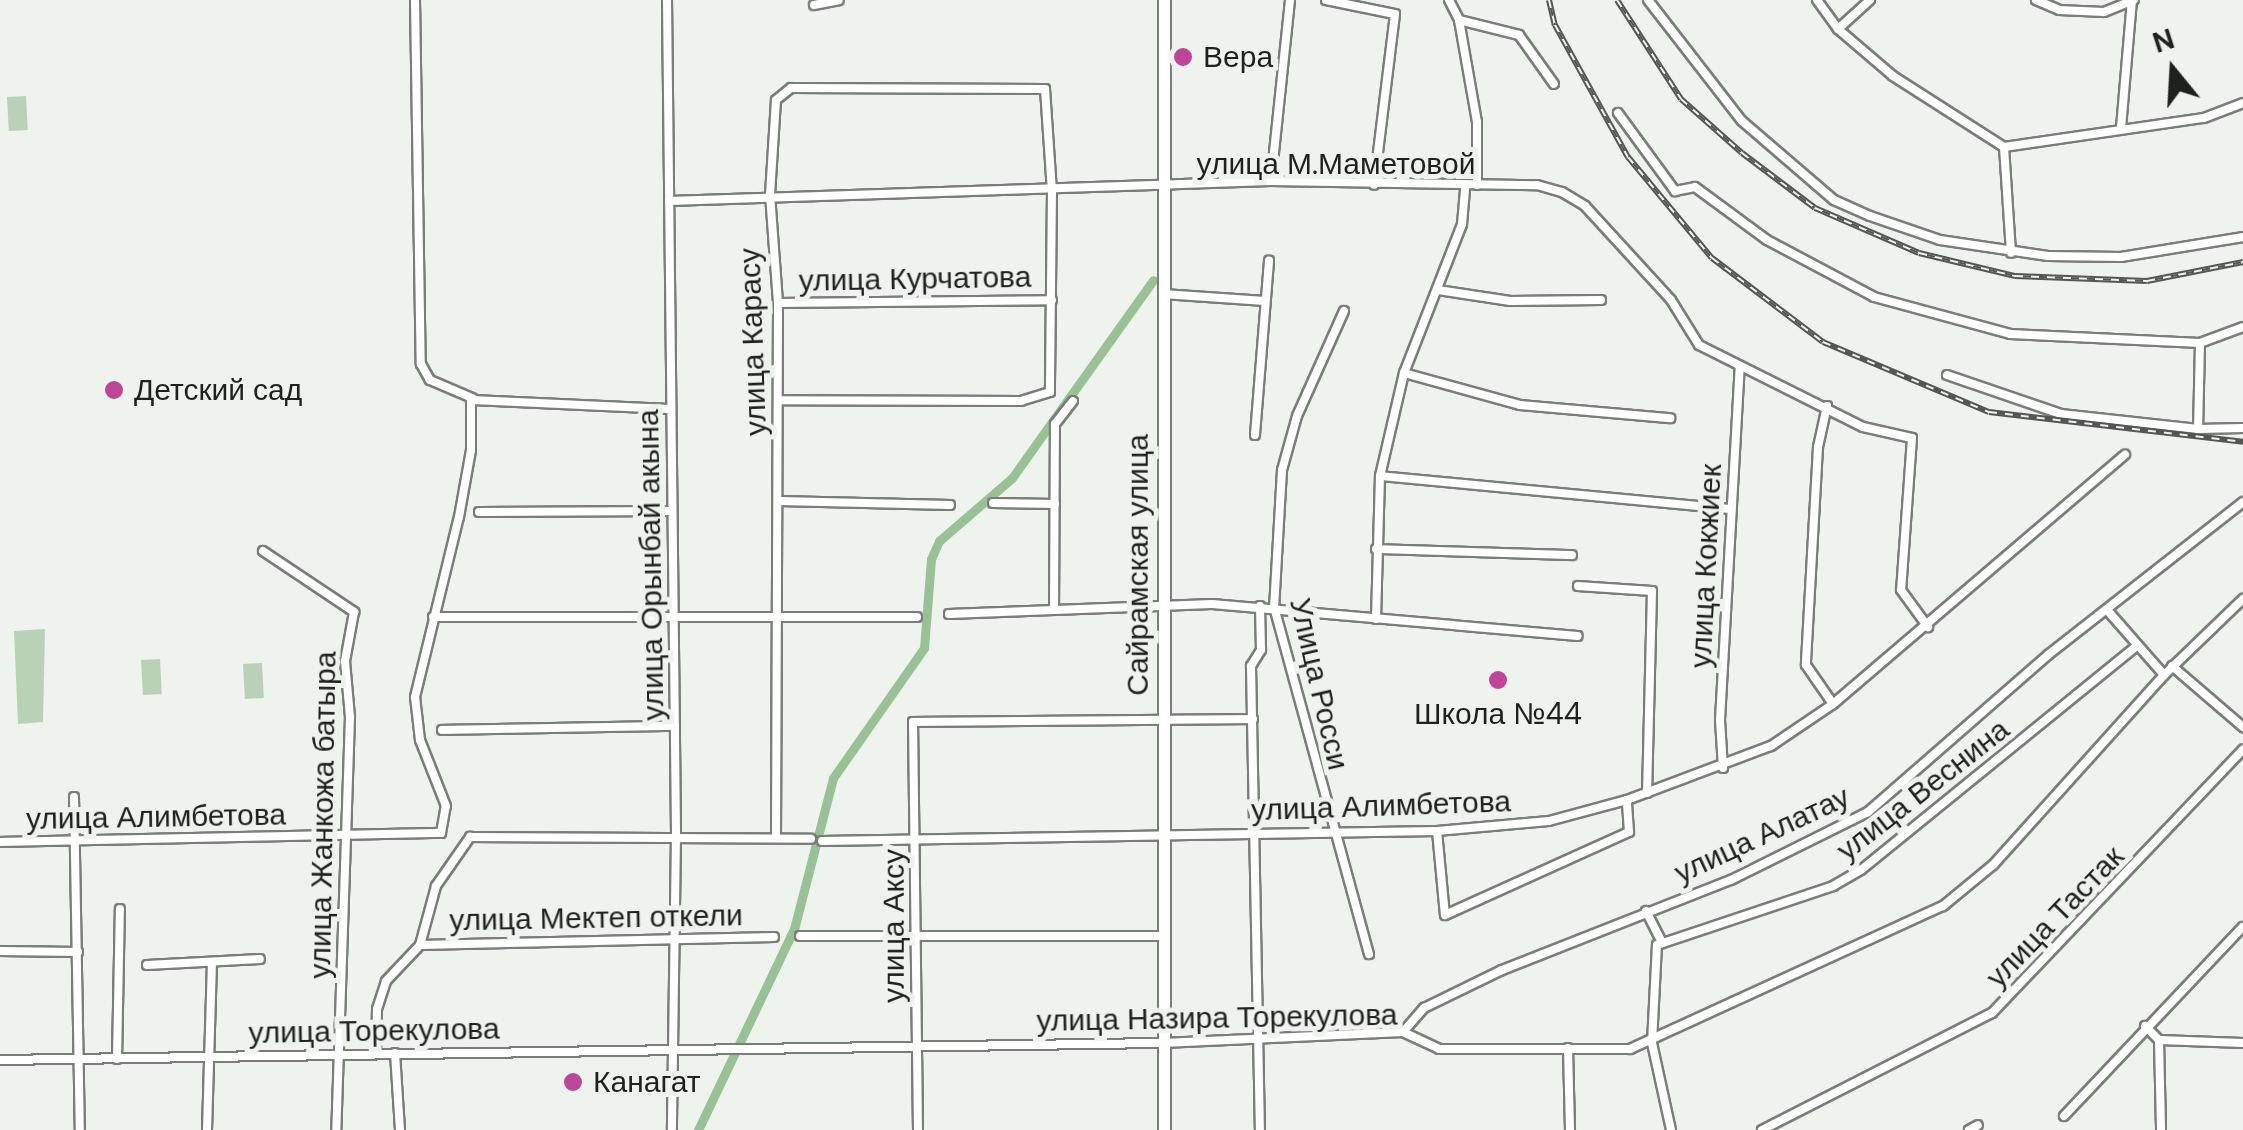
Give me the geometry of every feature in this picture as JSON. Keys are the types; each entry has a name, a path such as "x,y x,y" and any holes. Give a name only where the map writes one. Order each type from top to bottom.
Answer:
{"main road":[{"name":"Сайрамская улица","path":"1164,0 1164,1130"}],"street":[{"path":"415,0 421,364 430,380 472,398 671,409"},
{"name":"улица Орынбай акына","path":"667,0 676,834 672,1130"},
{"path":"814,5 839,0"},
{"path":"1271,181 1290,0"},
{"path":"1326,0 1395,14 1374,185"},
{"path":"1448,0 1459,20 1478,122 1477,185"},
{"path":"1648,0 1742,120 1834,200 1940,240 2011,253 2122,257 2243,237"},
{"path":"1818,0 1838,29 1893,76 2004,146 2204,118 2243,103"},
{"path":"1838,29 1870,0"},
{"path":"2036,0 2059,10 2104,12 2133,1 2121,128"},
{"path":"1459,20 1519,35 1554,84"},
{"name":"улица Карасу","path":"776,835 780,614 778,303 770,195 776,100 791,88 1024,86 1047,93 1052,191"},
{"path":"1618,114 1675,191 1694,187 1766,240 1874,296 2010,334 2200,344 2243,326"},
{"path":"2004,146 2011,253"},
{"name":"улица М.Маметовой","path":"669,200 1164,189 1271,181 1464,187 1537,184 1585,206 1672,300 1699,345 1863,426 1912,438 1900,590 1928,627"},
{"path":"1376,619 1380,476 1404,373 1462,224 1464,187"},
{"path":"778,400 1038,399 1054,384 1052,191"},
{"path":"1255,435 1270,261"},
{"path":"1438,290 1510,301 1601,300"},
{"path":"1163,294 1265,301"},
{"name":"улица Курчатова","path":"778,303 1052,300"},
{"name":"Улица Росси","path":"1344,311 1298,416 1282,470 1274,607 1332,830 1370,954"},
{"path":"2198,429 2200,344"},
{"name":"улица Кокжиек","path":"1723,768 1740,367"},
{"path":"1404,373 1520,404 1670,418"},
{"path":"1948,375 2061,414 2198,429 2243,428"},
{"path":"472,398 459,517 433,617 918,617"},
{"path":"1054,609 1055,424 1073,401"},
{"path":"1827,406 1818,448 1806,666 1833,704"},
{"name":"улица Алимбетова","path":"822,841 1437,831 1549,821 1627,800 1723,768 1771,746 1833,704 1928,627 2125,455"},
{"path":"1380,476 1731,509"},
{"path":"779,501 950,506"},
{"name":"улица Алатау","path":"1403,1032 1424,1008 1646,911 1731,880 1868,812 2243,502"},
{"path":"993,503 1056,504"},
{"path":"479,512 672,511"},
{"path":"1376,549 1572,556"},
{"name":"улица Жанкожа батыра","path":"263,551 354,612 345,661 350,717 336,1130"},
{"path":"1578,586 1652,591 1646,793"},
{"name":"улица Назира Торекулова","path":"748,1048 1163,1043 1403,1032 1438,1048 1630,1050 1943,906 1993,866 2172,666 2243,599"},
{"path":"949,614 1164,604 1260,606 1578,636"},
{"name":"Улица Росси","path":"1260,606 1261,650 1251,666 1260,1130"},
{"path":"2108,612 2135,647 2164,675"},
{"name":"улица Алимбетова","path":"0,842 432,836 448,822 446,806 420,740 415,697 433,617"},
{"name":"улица Веснина","path":"1659,944 1833,886 1861,870 2135,647"},
{"path":"2172,666 2243,727"},
{"path":"1163,724 1253,719"},
{"name":"улица Аксу","path":"918,1130 914,722 1163,724"},
{"path":"442,730 675,726"},
{"name":"улица Тастак","path":"1762,1130 1992,1013 2243,749"},
{"path":"74,797 80,1130"},
{"path":"1437,831 1445,915 1629,832 1627,800"},
{"path":"376,1054 377,1009 386,981 420,944 436,886 470,836 676,834 811,839"},
{"path":"117,1059 120,908"},
{"path":"1646,911 1659,944 1652,1043 1671,1130"},
{"path":"2064,1116 2243,927"},
{"path":"800,936 1163,936"},
{"name":"улица Мектеп откели","path":"420,944 774,937"},
{"path":"0,951 78,952"},
{"path":"147,965 260,959"},
{"path":"207,1130 212,962"},
{"path":"2146,1026 2159,1040 2161,1130"},
{"path":"2159,1040 2243,1043"},
{"name":"улица Торекулова","path":"0,1060 748,1048"},
{"path":"1568,1048 1570,1130"},
{"path":"395,1054 400,1130"},
{"path":"1968,1130 1978,1125"}],"green space":[{"path":"26,96 28,130 9,131 7,97"},
{"path":"45,629 43,722 18,724 14,631"},
{"path":"160,659 162,694 143,695 141,660"},
{"path":"262,663 264,698 245,699 243,664"}],"waterway":[{"path":"698,1130 794,929 833,778 924,648 931,559 939,541 1012,478 1153,280"}],"railway":[{"path":"1549,0 1555,25 1628,157 1712,258 1823,342 1989,412 2243,442"},
{"path":"1617,0 1681,99 1742,153 1815,208 1919,253 2015,276 2147,281 2243,262"}],"place":[{"name":"Вера","path":"1183,57"},
{"name":"Детский сад","path":"114,390"},
{"name":"Школа №44","path":"1498,680"},
{"name":"Канагат","path":"573,1082"}]}
